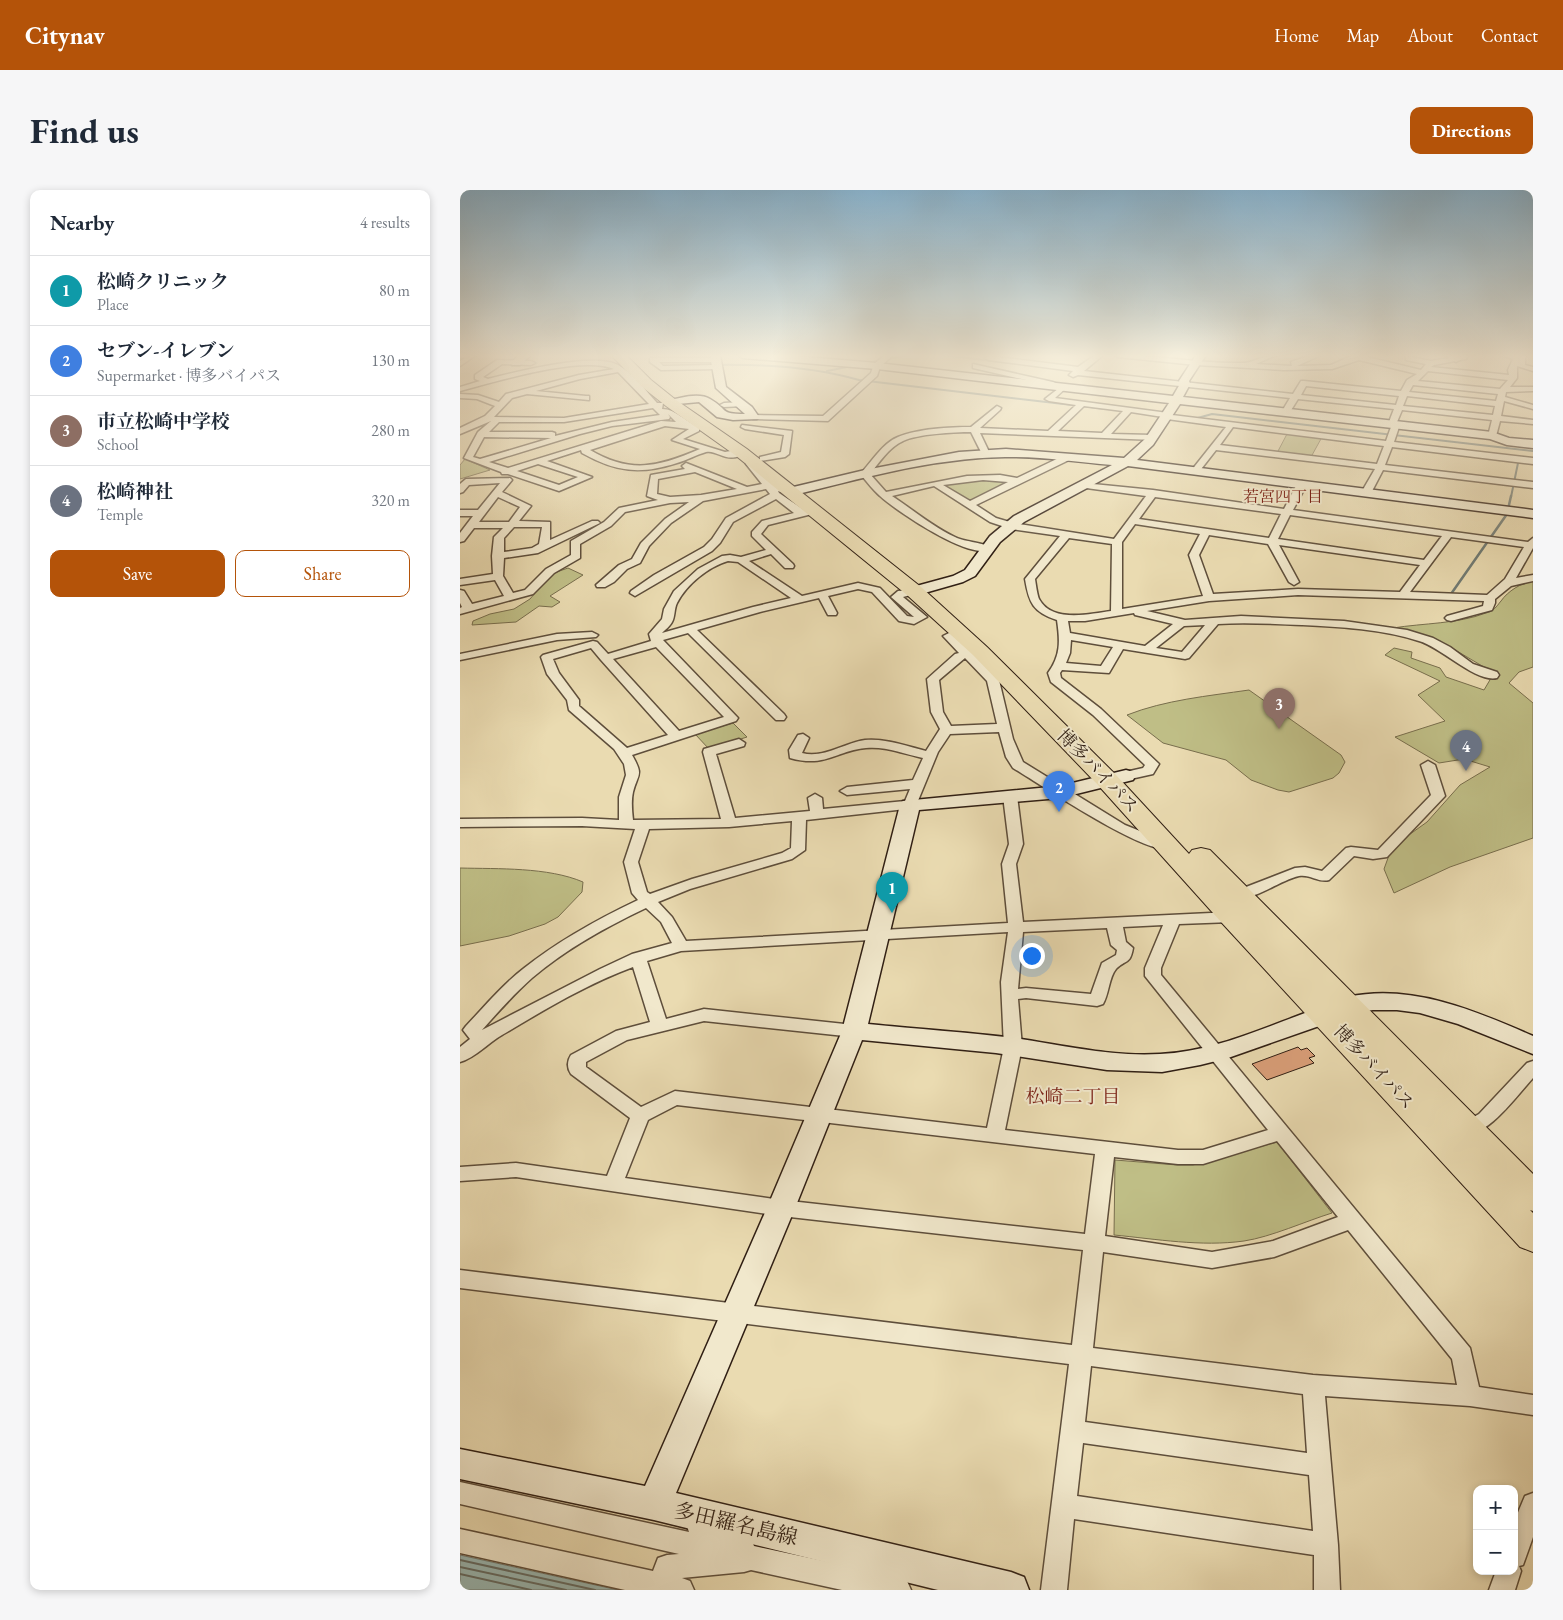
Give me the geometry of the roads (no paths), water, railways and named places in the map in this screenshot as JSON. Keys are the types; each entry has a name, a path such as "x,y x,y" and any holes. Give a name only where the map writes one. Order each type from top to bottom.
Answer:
{"highway":[{"name":"博多バイパス","path":"690,420 747,458 789,492 922,589 1053,700 1169,847 1235,906"},
{"name":"博多バイパス","path":"702,420 728,432 747,458 789,492 807,512 922,589 973,653 1024,694 1116,778 1235,906 1336,1010 1533,1236"},
{"name":"博多バイパス","path":"1336,1010 1468,1129 1533,1197"}],"street":[{"path":"460,431 488,420"},
{"path":"491,420 468,458 480,462 506,476"},
{"path":"531,420 556,420"},
{"path":"460,539 497,493 506,476 538,461 608,438 581,420"},
{"path":"480,462 566,435 646,420"},
{"path":"680,420 685,425"},
{"path":"745,427 750,420"},
{"path":"974,429 983,420"},
{"path":"1052,433 1065,420"},
{"path":"1104,436 1119,420"},
{"path":"605,658 690,629 757,609 858,586 876,590 895,613 907,621 919,619 920,617 896,597 902,593 922,589 970,573 987,548 1011,526 1039,508 1127,462 1152,438 1165,420"},
{"path":"1198,420 1533,461"},
{"path":"1351,420 1492,436 1507,441 1533,444"},
{"path":"1366,493 1380,467 1395,427 1393,425 1394,420"},
{"path":"1492,436 1496,420"},
{"path":"708,448 678,462 630,468 613,465 585,451 585,449 664,423 685,425 696,429 676,440 708,448 727,456 747,458 769,486 789,492"},
{"path":"1195,471 1231,425"},
{"path":"725,460 785,454 789,433 745,427 728,432"},
{"path":"865,474 900,439 949,429 1152,438"},
{"path":"974,429 986,454"},
{"path":"481,434 566,435"},
{"path":"1215,447 1533,486"},
{"path":"474,448 484,448"},
{"path":"494,448 523,449"},
{"path":"635,592 708,549 716,541 729,520 789,492 865,474 959,456 1030,454 1127,462 1533,514"},
{"path":"969,505 1066,458"},
{"path":"460,490 466,482 506,476 520,476 559,488 587,477 538,461"},
{"path":"678,462 744,490"},
{"path":"670,500 652,496 654,477 694,470"},
{"path":"865,474 884,495 949,538 965,545 987,548"},
{"path":"884,495 968,478 987,476 1016,481"},
{"path":"936,484 992,520 1011,526 1117,542"},
{"path":"1272,542 1302,484"},
{"path":"1068,534 1030,579 1034,600 1047,614 1062,618 1084,618 1135,612 1209,598 1298,592 1489,598 1503,590 1532,543 1448,534 1086,485"},
{"path":"460,593 464,610 530,592 550,571 576,556 575,544 608,524 611,518 622,510 670,500 701,498 769,486 789,492"},
{"path":"497,493 526,506 499,537 497,556 498,576 510,597"},
{"path":"1116,614 1117,542 1153,493"},
{"path":"600,585 610,580 623,567 636,561 645,545 668,521 701,498"},
{"path":"789,566 755,534 765,524 807,512"},
{"path":"460,514 482,513"},
{"path":"1132,521 1426,563"},
{"path":"497,556 534,551 592,523 608,524"},
{"path":"473,525 547,524 544,546"},
{"path":"1206,532 1194,555 1209,598"},
{"path":"1402,596 1448,534"},
{"path":"1272,542 1294,582"},
{"path":"625,753 732,718 657,641 655,634 668,620 669,608 682,588 702,568 723,559 741,560 772,551"},
{"path":"741,560 801,600"},
{"path":"460,582 498,576"},
{"path":"1508,583 1533,578"},
{"path":"858,586 888,618"},
{"path":"822,594 832,613"},
{"path":"1451,618 1488,608 1489,598"},
{"path":"1135,612 1181,623 1241,619 1344,624 1406,633 1429,640 1446,649 1469,666 1493,674"},
{"path":"462,821 582,822 643,825 730,823 1060,792 1148,771 1152,764 1097,712 1055,679 1054,673 1060,666 1067,650 1062,618"},
{"path":"1065,636 1184,656 1215,620"},
{"path":"1148,650 1166,633 1181,623"},
{"path":"1344,624 1347,638"},
{"path":"690,629 780,717"},
{"path":"460,657 557,638 592,635"},
{"path":"949,636 973,653 993,680 1013,757 1018,765 1120,828 1169,847"},
{"path":"626,824 626,792 633,776 631,765 625,753 596,726 582,719 573,708 573,700 553,674 547,657 593,644 676,736"},
{"path":"1060,666 1105,670 1120,645"},
{"path":"758,1558 659,1506 736,1312 854,1032 910,805 930,756 945,730 935,705 933,679 959,656 973,653"},
{"path":"998,697 1024,694"},
{"path":"945,730 1005,728"},
{"path":"803,738 794,750 795,755 810,760 830,756 867,744 930,756"},
{"path":"730,823 709,752 739,743"},
{"path":"470,1032 607,970 638,958 681,946 1173,920 1235,906 1292,872 1304,871 1324,876 1351,851 1374,855 1382,854 1438,796 1428,765"},
{"path":"847,792 919,784"},
{"path":"995,1136 1013,1047 1009,982 1016,927 1009,864 1016,844 1010,796"},
{"path":"815,798 816,815"},
{"path":"460,1056 470,1032 527,974 609,920 648,902 684,887 788,856 798,850 799,817"},
{"path":"643,825 631,862 640,894 667,920 681,946"},
{"path":"1173,920 1153,968 1153,976 1462,1356 1470,1396"},
{"path":"1011,995 1026,993 1097,1000 1108,967 1123,958 1125,948 1119,945 1114,923"},
{"path":"638,958 660,1026"},
{"path":"640,1116 577,1070 577,1059 622,1035 704,1015 719,1015 854,1032 1013,1047 1129,1063 1182,1061 1216,1052 1336,1010 1379,1001 1404,1002 1436,1008 1472,1019 1533,1046"},
{"path":"1468,1129 1485,1118 1533,1067"},
{"path":"614,1182 640,1116 675,1098 1178,1158 1203,1157 1279,1133"},
{"path":"1054,1590 1105,1149"},
{"path":"460,1174 516,1170 614,1182 781,1208 1095,1243 1212,1260 1274,1249 1351,1221"},
{"path":"460,1279 736,1312 1314,1386 1470,1396 1533,1405"},
{"path":"1314,1386 1326,1545 1327,1590"},
{"path":"1072,1431 1320,1466"},
{"name":"多田羅名島線","path":"460,1464 659,1506 1011,1590"},
{"path":"460,1493 898,1590"},
{"path":"1518,1545 1533,1504"},
{"path":"1064,1506 1326,1545"},
{"path":"460,1541 670,1588 667,1567 758,1558"},
{"path":"1502,1590 1508,1575"}],"water":[{"path":"460,1555 618,1590 460,1590"}],"waterway":[{"path":"1267,420 1533,451"},
{"path":"1511,497 1518,463"},
{"path":"1451,594 1507,514 1511,496"}],"place":[{"name":"市立松崎中学校","path":"1279,729"},
{"name":"松崎神社","path":"1466,771"},
{"name":"セブン-イレブン","path":"1059,812"},
{"name":"松崎クリニック","path":"892,913"}],"district":[{"name":"若宮四丁目","path":"1283,496"},
{"name":"松崎二丁目","path":"1073,1096"}]}
